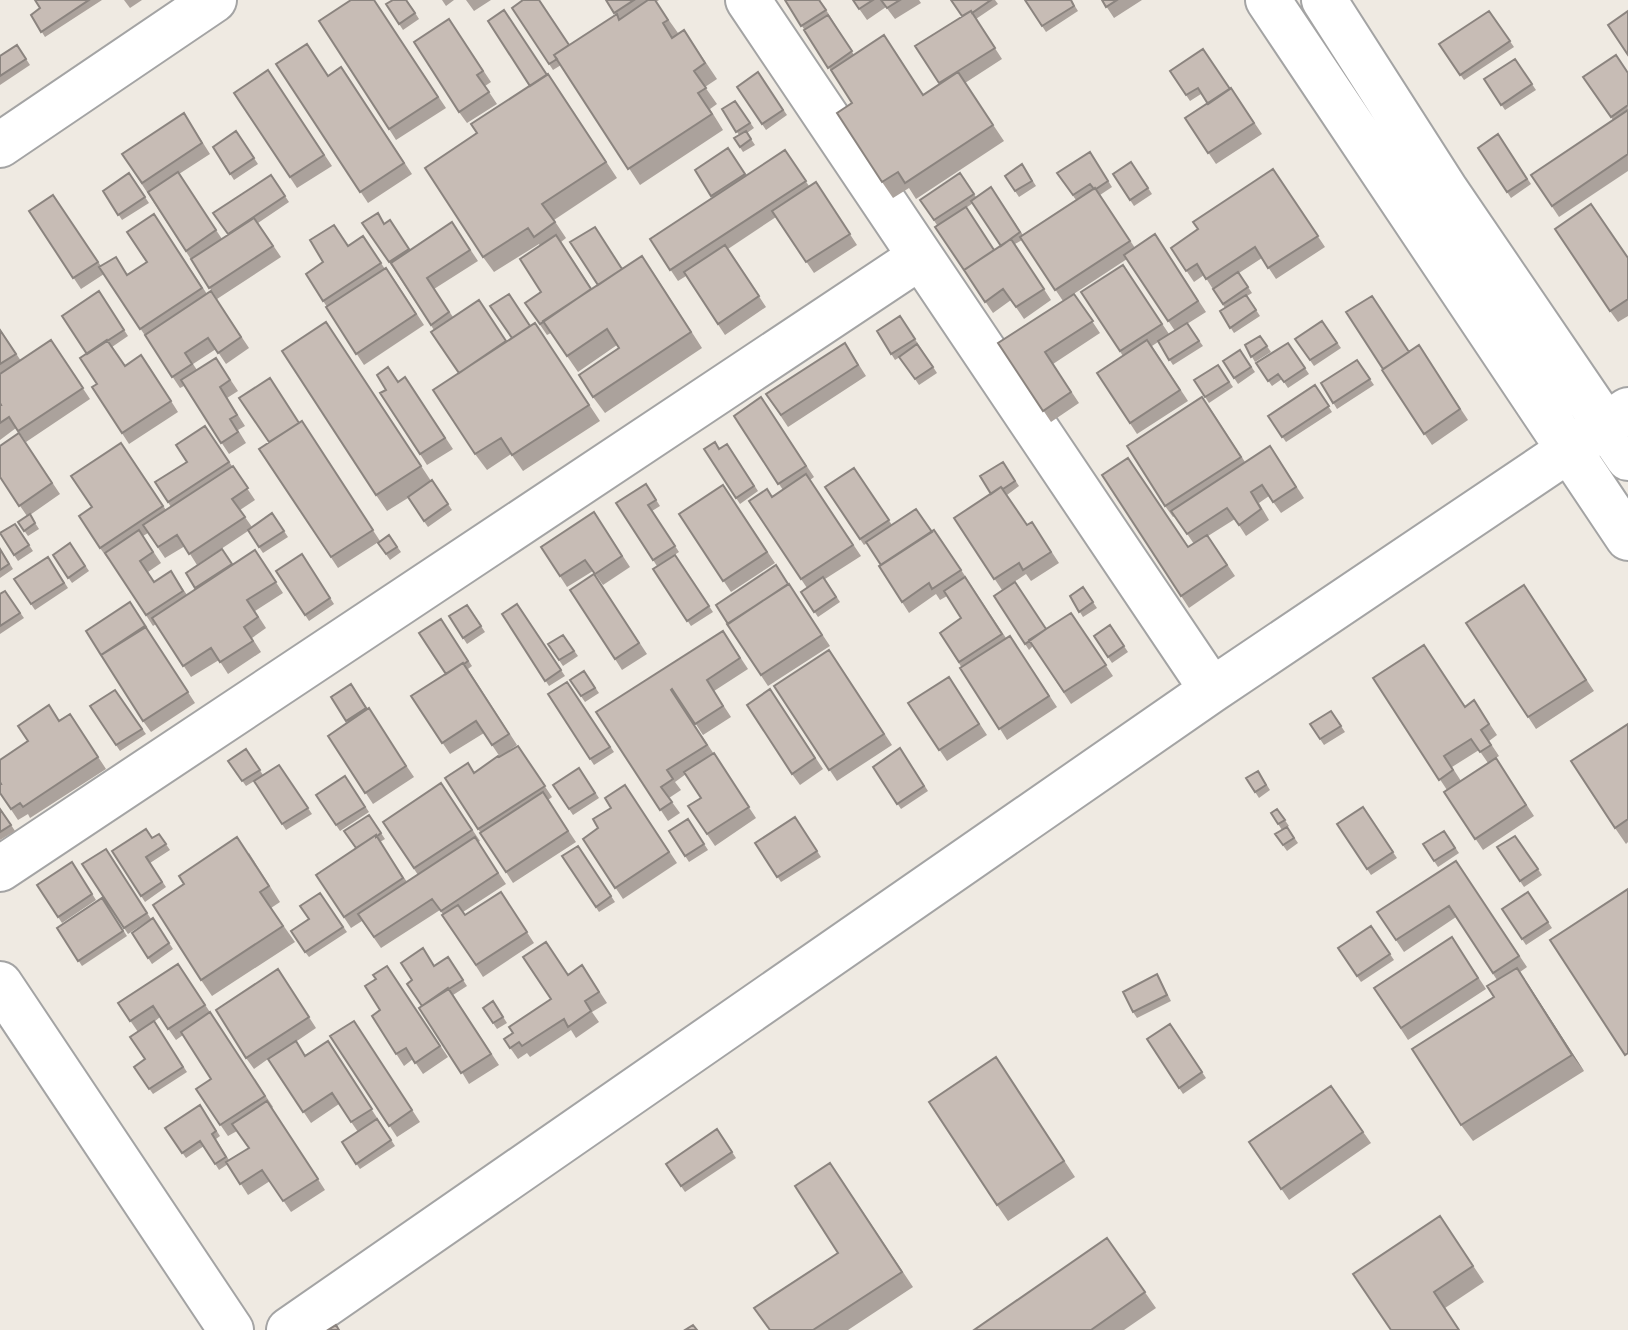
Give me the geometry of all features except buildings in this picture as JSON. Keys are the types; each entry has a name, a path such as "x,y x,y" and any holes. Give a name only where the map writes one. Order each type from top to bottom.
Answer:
{"street":[{"path":"0,145 214,0"},
{"path":"748,0 1212,690"},
{"path":"1268,0 1628,538"},
{"path":"289,1330 1212,690 1570,451 1621,431 1445,189 1324,0"},
{"path":"0,869 920,257"},
{"path":"0,984 231,1330"}]}
